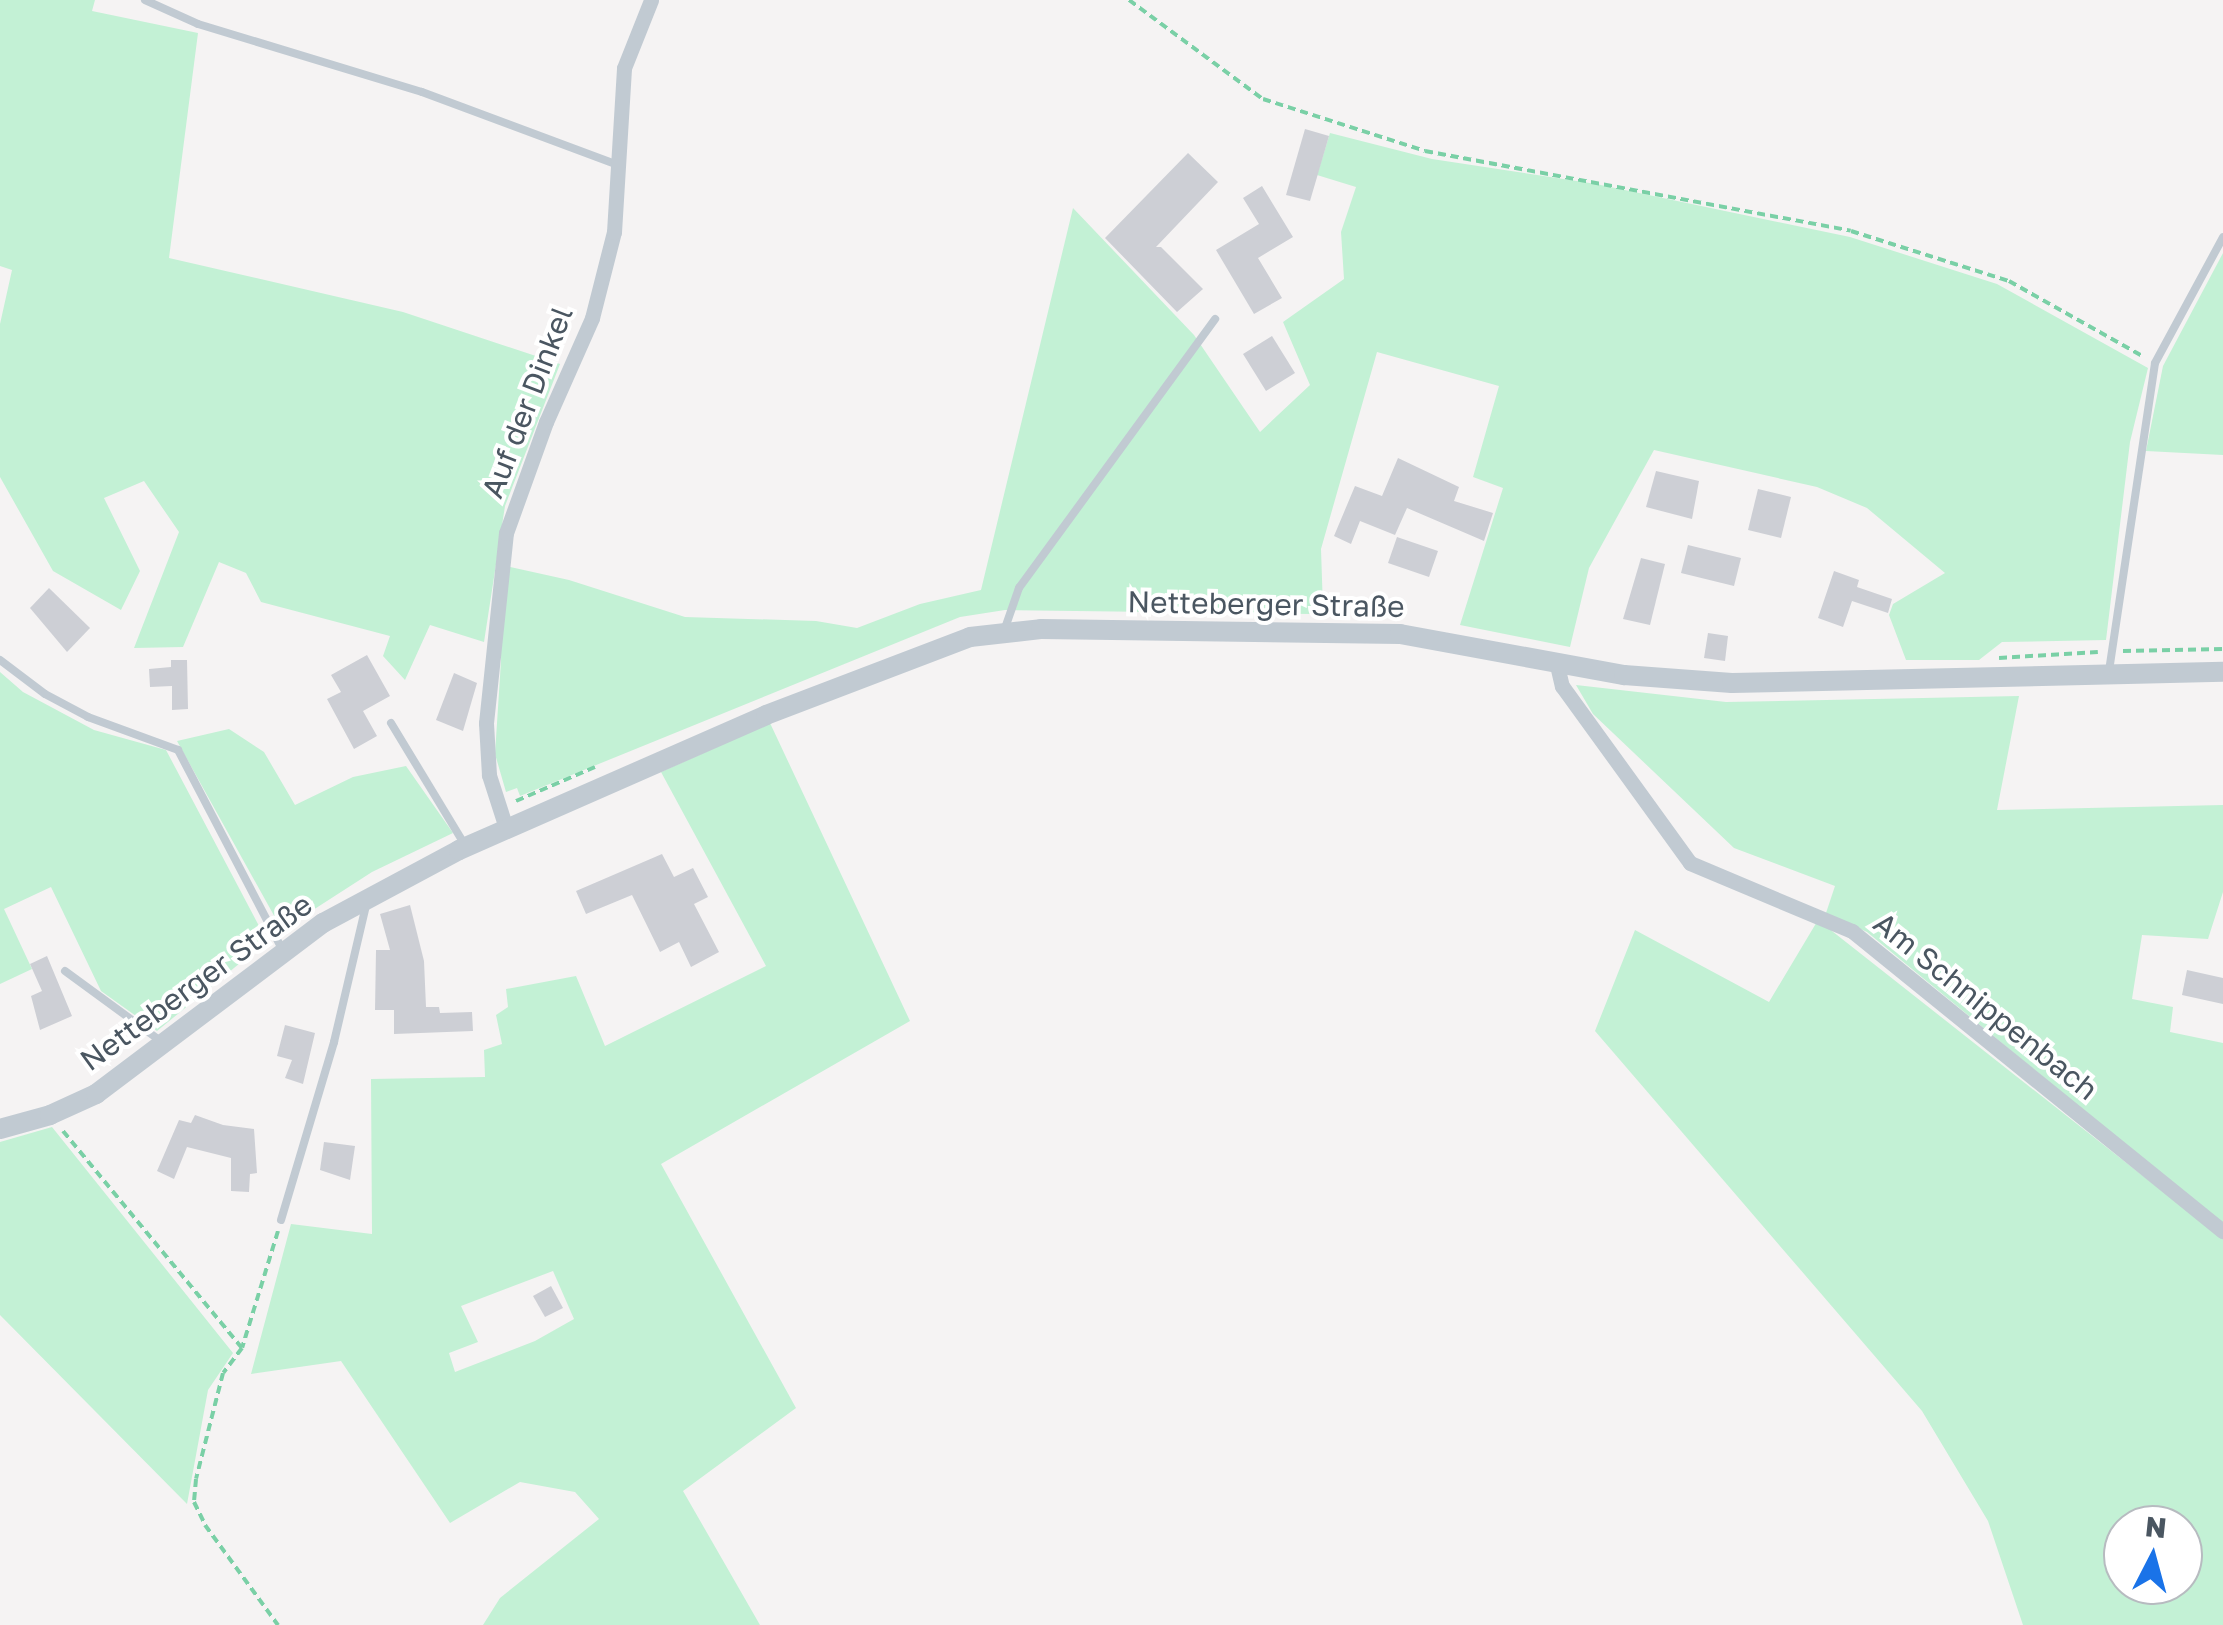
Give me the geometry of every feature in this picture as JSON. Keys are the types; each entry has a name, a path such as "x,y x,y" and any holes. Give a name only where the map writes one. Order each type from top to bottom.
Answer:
{"street":[{"name":"Auf der Dinkel","path":"506,828 489,775 486,723 506,533 546,422 592,318 614,232 624,68 651,0"},
{"name":"Netteberger Straße","path":"0,1129 50,1115 96,1094 283,951 368,897 466,847 879,669 970,636 1004,631 1400,634 1557,665 1732,683 2223,672"},
{"name":"Am Schnippenbach","path":"1557,665 1562,686 1690,863 1852,931 2223,1231"}],"lane":[{"path":"145,0 198,24 422,92 616,164"},
{"path":"2109,675 2155,364 2223,238"},
{"path":"1004,631 1019,588 1215,319"},
{"path":"0,660 45,694 88,717 178,750 283,951"},
{"path":"390,723 466,847"},
{"name":"Netteberger Straße","path":"281,1220 334,1042 368,897"},
{"path":"65,972 165,1045"}],"path":[{"path":"1129,0 1264,99 1425,150 1850,232 2008,281 2155,364"},
{"path":"50,1115 242,1348"},
{"path":"278,1625 205,1525 194,1502 196,1479 223,1373 242,1348 281,1220"}],"green space":[{"path":"0,0 95,0 92,11 198,33 169,258 403,312 560,364 505,506 484,642 430,625 405,680 383,656 390,636 261,602 246,573 219,562 183,647 134,648 179,532 144,481 104,498 140,571 121,610 53,571 0,477 0,324 12,270 0,266"},
{"path":"1330,133 1432,159 1596,184 1850,237 1997,284 2148,368 2130,442 2106,640 2002,642 1979,660 1906,660 1889,615 1893,604 1945,573 1867,508 1817,487 1654,450 1589,568 1570,647 1460,625 1503,488 1473,477 1499,386 1377,352 1321,549 1323,609 1311,614 1005,610 960,617 520,796 517,788 506,792 495,754 501,661 501,565 569,580 685,617 816,621 857,628 920,604 981,590 1073,208 1194,335 1260,432 1310,385 1283,322 1344,279 1341,232 1356,187 1317,175"},
{"path":"2223,253 2223,455 2146,451 2163,366"},
{"path":"0,672 23,692 94,730 166,750 267,941 157,1031 101,991 51,887 4,909 32,969 0,984"},
{"path":"1576,685 1726,702 2019,696 1997,810 2223,805 2223,892 2208,939 2142,935 2132,999 2173,1007 2170,1032 2223,1043 2223,1225 1867,932 1826,913 1835,886 1734,848 1593,714"},
{"path":"770,723 910,1021 661,1164 796,1408 683,1491 760,1625 483,1625 500,1598 599,1519 575,1492 520,1482 450,1523 341,1361 251,1374 291,1224 372,1234 371,1079 485,1077 484,1050 502,1044 496,1015 508,1007 506,989 576,976 605,1046 766,966 661,772","holes":["553,1271 574,1319 535,1341 455,1372 449,1353 478,1342 461,1306"]},
{"path":"229,729 264,752 295,805 353,777 406,766 453,833 372,872 282,930 177,741"},
{"path":"1818,920 2223,1239 2223,1625 2023,1625 1988,1521 1922,1411 1595,1031 1635,930 1769,1002"},
{"path":"52,1127 233,1353 208,1390 187,1504 0,1315 0,1142"}],"building":[{"path":"1305,129 1329,136 1310,201 1286,195"},
{"path":"1188,153 1218,182 1156,247 1161,247 1203,289 1177,312 1105,238"},
{"path":"1262,186 1293,237 1258,258 1282,298 1254,314 1216,250 1259,224 1243,198"},
{"path":"1272,336 1295,373 1266,391 1243,354"},
{"path":"1398,458 1459,487 1454,501 1493,513 1484,541 1407,508 1395,535 1360,521 1351,544 1334,536 1355,486 1382,496"},
{"path":"1656,471 1699,481 1692,519 1646,507"},
{"path":"1758,489 1791,497 1781,538 1748,530"},
{"path":"1397,537 1438,551 1429,577 1388,563"},
{"path":"1688,545 1741,558 1734,586 1681,573"},
{"path":"1641,558 1665,564 1650,625 1623,619"},
{"path":"1834,571 1859,580 1857,587 1892,599 1888,613 1852,601 1843,627 1818,618"},
{"path":"49,588 90,628 67,652 30,608"},
{"path":"1708,633 1728,636 1725,661 1704,658"},
{"path":"367,655 390,696 363,711 377,736 354,749 327,699 341,692 331,675"},
{"path":"171,660 187,660 188,709 172,710 172,686 150,687 149,669 171,667"},
{"path":"454,673 477,683 463,731 436,720"},
{"path":"662,854 674,877 693,868 708,897 694,904 719,952 691,967 679,942 660,952 632,895 586,914 576,891"},
{"path":"410,905 424,961 426,1007 439,1007 440,1013 472,1012 473,1031 394,1034 394,1010 375,1010 376,950 390,950 380,914"},
{"path":"47,956 72,1016 40,1030 31,996 42,991 30,964"},
{"path":"2187,970 2223,978 2223,1004 2182,995"},
{"path":"285,1025 315,1033 303,1084 285,1078 292,1060 277,1056"},
{"path":"195,1115 223,1125 254,1129 257,1173 250,1174 249,1192 231,1191 231,1158 187,1147 174,1179 157,1171 179,1120 191,1123"},
{"path":"324,1142 355,1146 350,1180 320,1170"},
{"path":"551,1286 563,1308 545,1317 533,1296"}]}
